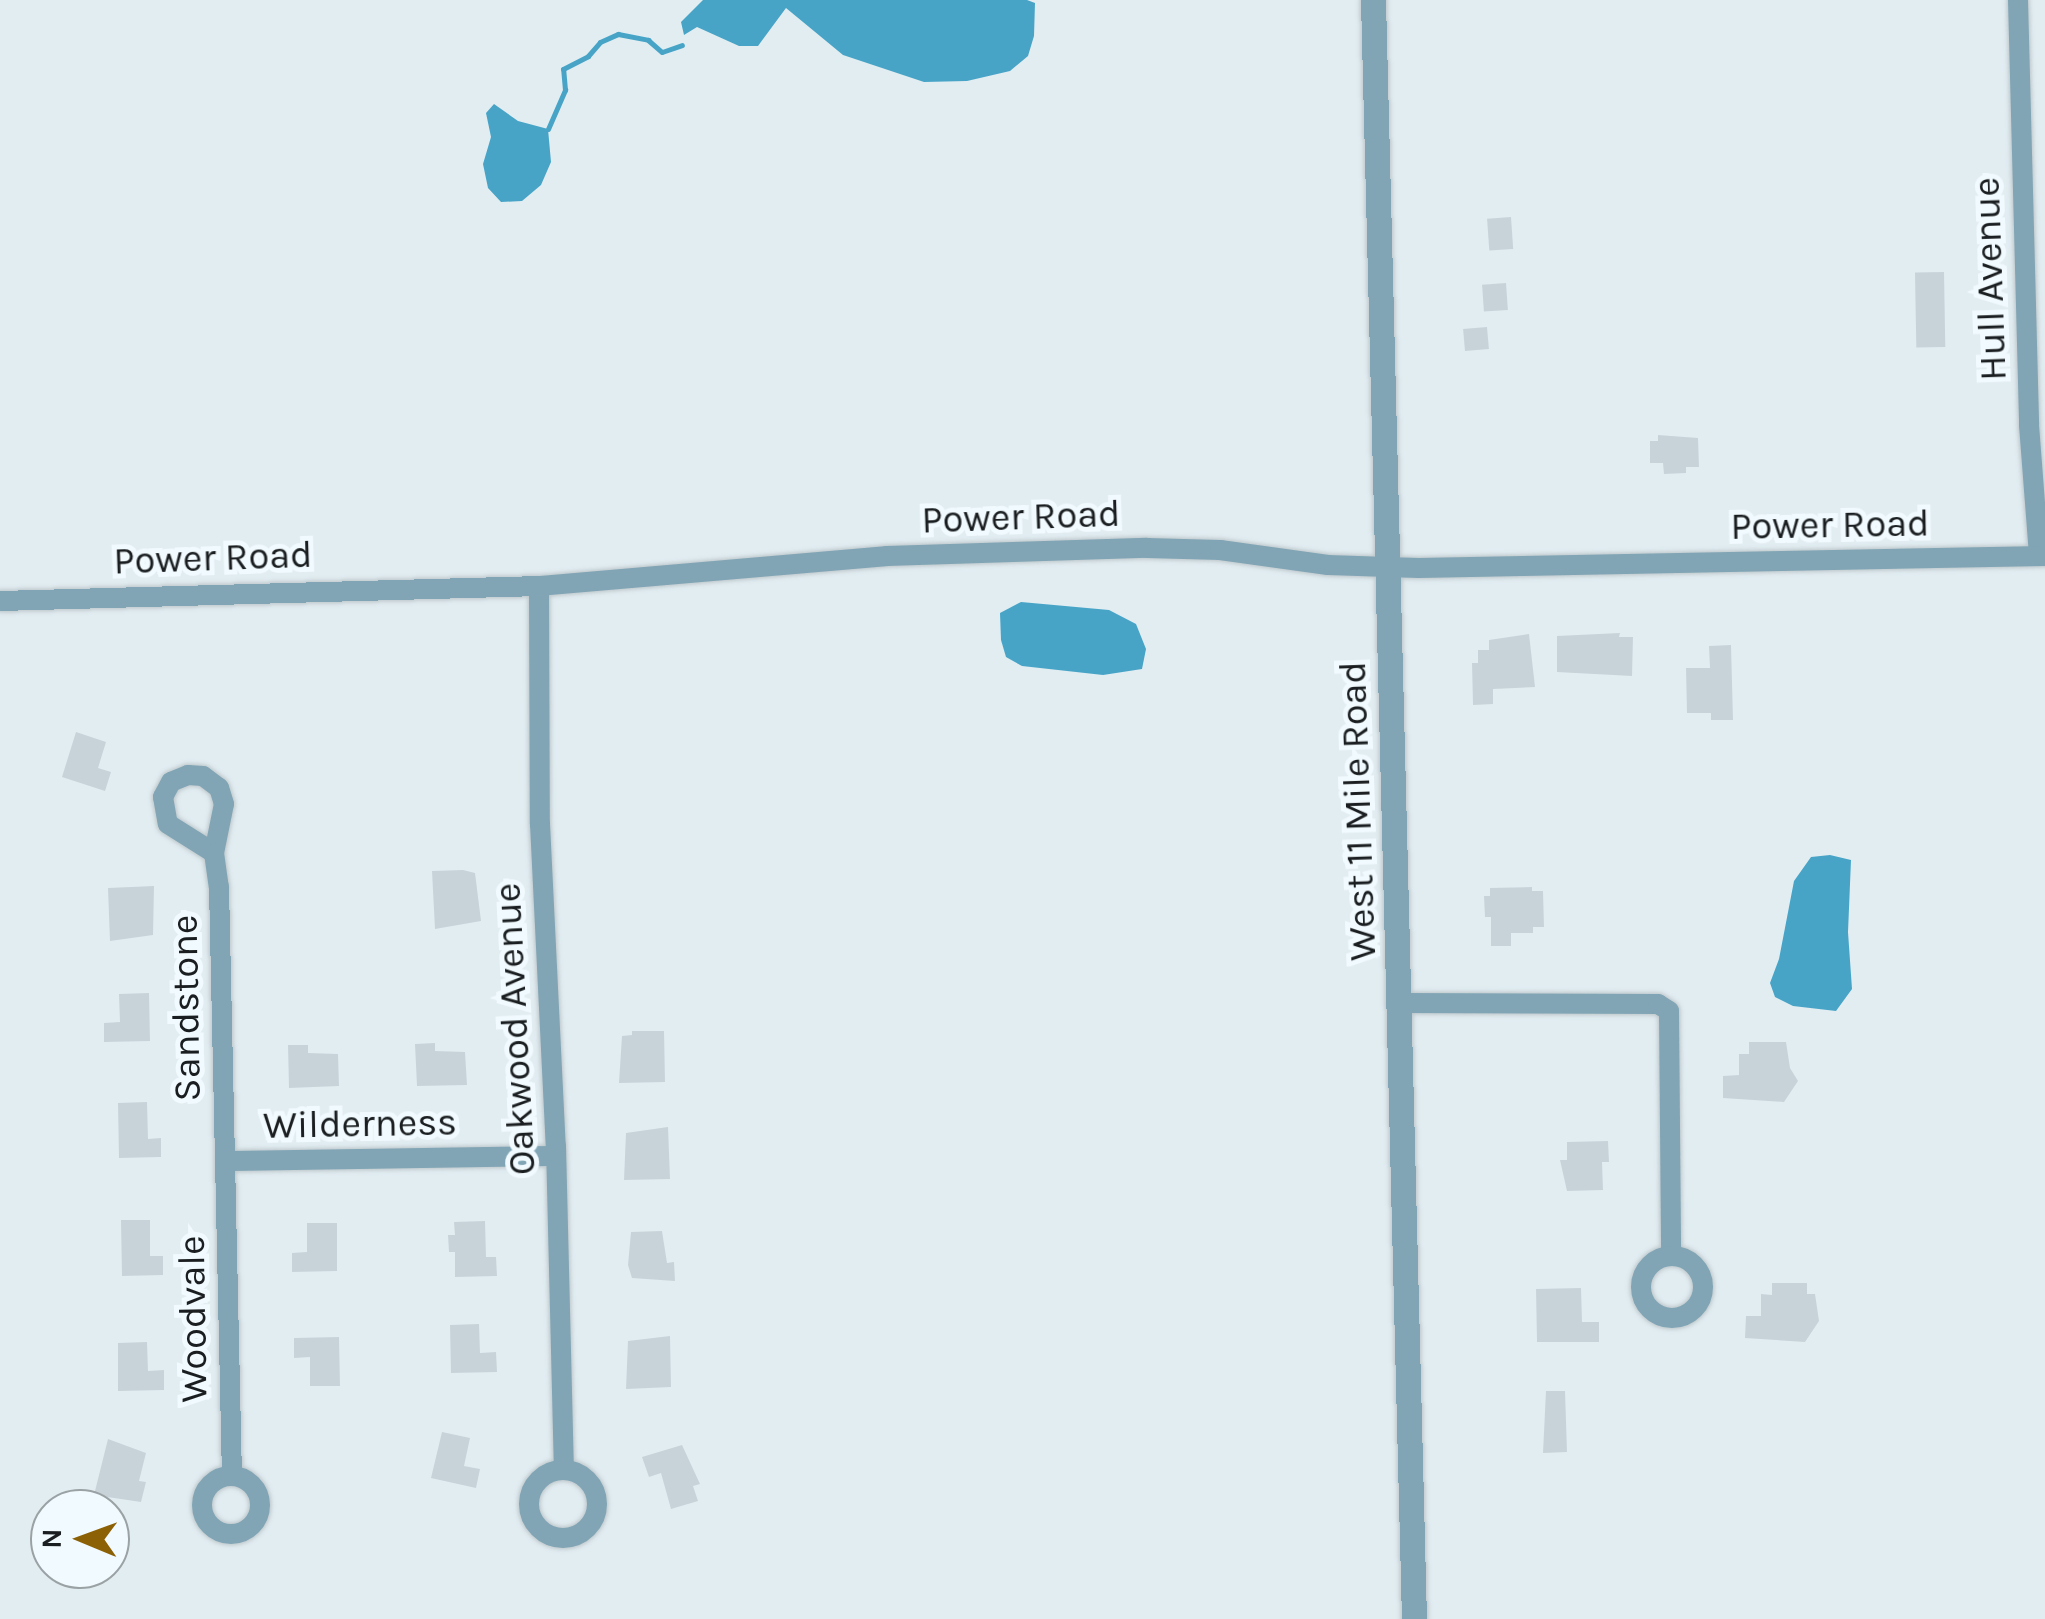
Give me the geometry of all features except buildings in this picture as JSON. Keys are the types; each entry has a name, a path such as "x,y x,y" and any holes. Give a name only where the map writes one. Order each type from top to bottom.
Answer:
{"street":[{"name":"West 11 Mile Road","path":"1373,0 1414,1619"},
{"name":"Hull Avenue","path":"2018,0 2029,425 2042,556"},
{"name":"Power Road","path":"0,601 539,586 887,556 1148,548 1220,550 1328,565 1388,568 2042,556"},
{"name":"Oakwood Avenue","path":"539,586 540,824 556,1156 564,1469"},
{"name":"Sandstone","path":"214,853 222,976 225,1162"},
{"path":"1401,1003 1658,1004 1669,1011 1672,1256"},
{"name":"Wilderness","path":"225,1162 556,1156"},
{"name":"Woodvale","path":"225,1162 232,1476"}],"water":[{"path":"703,0 1027,0 1035,3 1034,36 1028,56 1010,71 967,81 924,82 843,55 786,8 758,46 739,46 697,27 684,35 681,22"},
{"path":"494,104 518,121 548,129 551,162 541,185 522,201 501,202 488,188 483,164 491,137 486,113"},
{"path":"1021,602 1109,610 1136,624 1146,649 1142,669 1103,675 1022,666 1006,657 1000,613"},
{"path":"1830,855 1851,860 1848,932 1852,989 1836,1011 1793,1006 1775,997 1770,983 1779,959 1794,881 1811,857"}],"waterway":[{"path":"548,129 565,90 563,69 588,56 600,42 618,34 648,40 662,52 682,45"}]}
